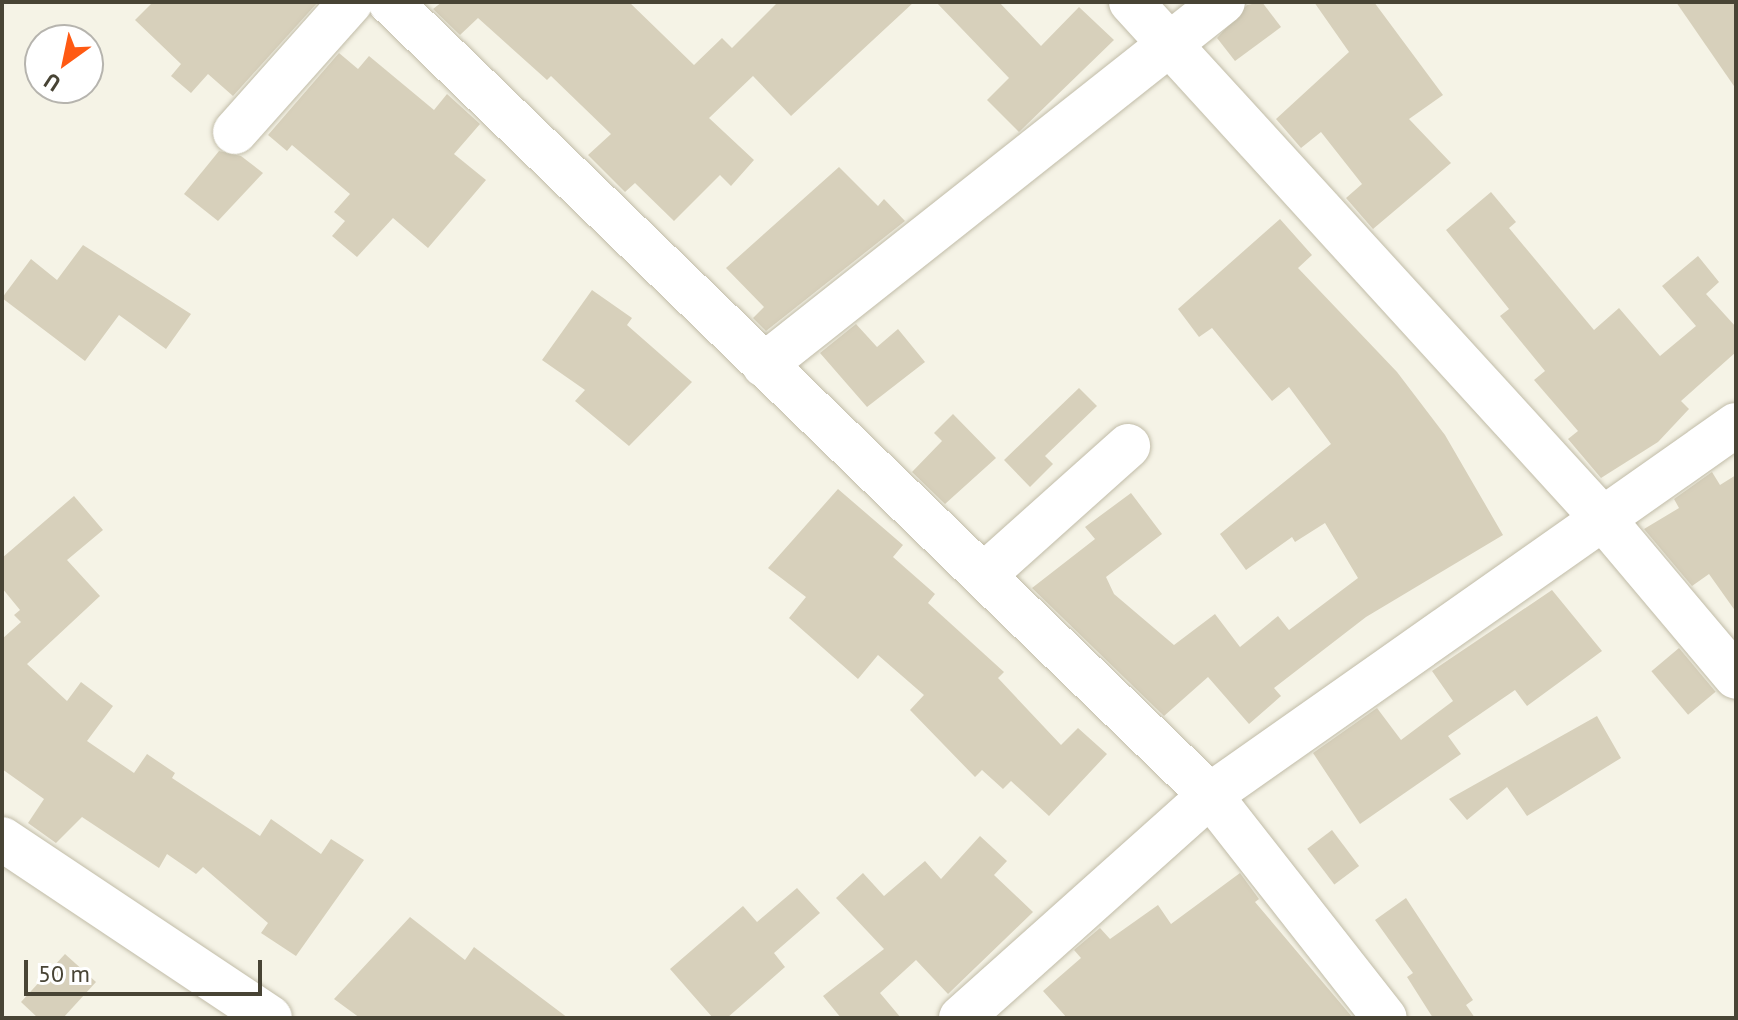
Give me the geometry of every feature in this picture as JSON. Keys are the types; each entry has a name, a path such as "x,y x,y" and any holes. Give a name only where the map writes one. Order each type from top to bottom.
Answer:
{"street":[{"path":"235,132 351,2"},
{"path":"390,2 764,365 985,574 1210,795 1385,1018"},
{"path":"1131,2 1604,520 1736,677"},
{"path":"764,365 1223,2"},
{"path":"961,1018 1210,795 1736,425"},
{"path":"985,574 1128,446"},
{"path":"2,839 270,1018"}],"building":[{"path":"153,2 318,2 233,96 208,74 191,93 171,76 181,64 135,20"},
{"path":"442,2 629,2 694,65 722,38 732,48 778,2 914,2 791,116 753,76 709,118 754,160 731,186 720,175 674,221 635,183 625,192 588,155 611,134 551,76 547,80 478,18 460,35 433,9"},
{"path":"936,2 999,2 1041,46 1079,7 1114,40 1019,132 987,100 1009,78"},
{"path":"1262,2 1281,27 1235,61 1217,38 1247,5"},
{"path":"1314,2 1374,2 1443,95 1409,119 1451,163 1373,229 1346,198 1362,184 1321,132 1301,148 1276,119 1349,52"},
{"path":"1676,2 1736,2 1736,89"},
{"path":"339,53 358,69 369,56 434,110 447,94 480,124 454,154 486,180 428,248 393,218 357,257 332,236 345,221 334,212 350,194 292,145 287,151 268,135"},
{"path":"219,151 241,156 263,173 218,221 184,194"},
{"path":"839,167 878,206 884,199 905,221 766,331 753,318 764,307 726,268"},
{"path":"1491,192 1516,222 1509,228 1594,330 1619,308 1660,356 1696,326 1662,286 1698,256 1719,282 1706,294 1736,327 1736,352 1681,401 1689,409 1658,442 1601,478 1568,439 1578,431 1534,380 1545,371 1500,316 1509,309 1446,230"},
{"path":"1280,219 1312,255 1298,268 1397,372 1445,435 1503,535 1366,617 1274,688 1281,696 1249,724 1208,677 1164,716 1032,588 1095,539 1085,527 1131,493 1162,534 1106,577 1114,594 1174,645 1215,614 1240,647 1278,616 1289,630 1358,578 1325,523 1295,542 1292,537 1246,570 1220,534 1331,444 1289,387 1272,401 1212,328 1199,337 1178,309"},
{"path":"83,245 191,314 166,349 119,315 85,361 2,298 31,259 57,280"},
{"path":"592,290 632,318 627,325 692,382 629,446 575,401 585,390 542,360"},
{"path":"856,324 877,347 898,329 925,362 867,407 820,353"},
{"path":"1079,388 1097,406 1045,456 1053,464 1030,487 1004,460"},
{"path":"953,414 996,458 945,504 912,472 942,441 934,433"},
{"path":"1712,472 1720,485 1736,475 1736,612 1709,574 1692,586 1644,529 1679,508 1674,499"},
{"path":"838,489 903,545 893,557 935,594 928,603 1004,672 998,678 1061,745 1078,728 1107,754 1049,816 1011,781 1003,789 982,770 975,777 910,710 924,695 878,655 858,679 789,618 806,597 768,568"},
{"path":"74,496 103,530 67,560 100,596 27,664 67,701 81,682 113,706 87,741 134,773 147,754 175,773 172,778 260,836 271,819 321,854 331,839 364,860 296,956 261,933 268,923 203,867 196,874 167,854 159,868 82,817 56,843 28,823 44,799 2,769 2,639 21,622 14,615 20,610 2,588 2,558"},
{"path":"1552,590 1602,651 1527,706 1515,690 1448,736 1461,754 1360,824 1313,753 1377,708 1401,740 1453,701 1432,671"},
{"path":"1679,648 1716,692 1688,715 1651,671"},
{"path":"1597,716 1621,758 1527,816 1507,787 1467,820 1449,799"},
{"path":"1332,830 1359,866 1334,885 1307,849"},
{"path":"980,836 1007,861 994,875 1033,912 948,994 916,960 880,993 901,1018 841,1018 823,996 884,949 836,898 863,873 884,896 925,861 941,879"},
{"path":"1240,873 1259,899 1255,902 1353,1018 1067,1018 1043,991 1081,958 1074,950 1100,928 1110,939 1158,905 1171,924"},
{"path":"797,888 820,913 774,953 785,967 727,1018 713,1018 670,969 743,906 757,922"},
{"path":"1406,898 1473,1000 1466,1005 1475,1018 1433,1018 1407,977 1413,973 1375,920"},
{"path":"410,917 465,960 474,947 568,1018 360,1018 334,999"},
{"path":"65,954 96,982 63,1018 38,1018 21,1002"}]}
